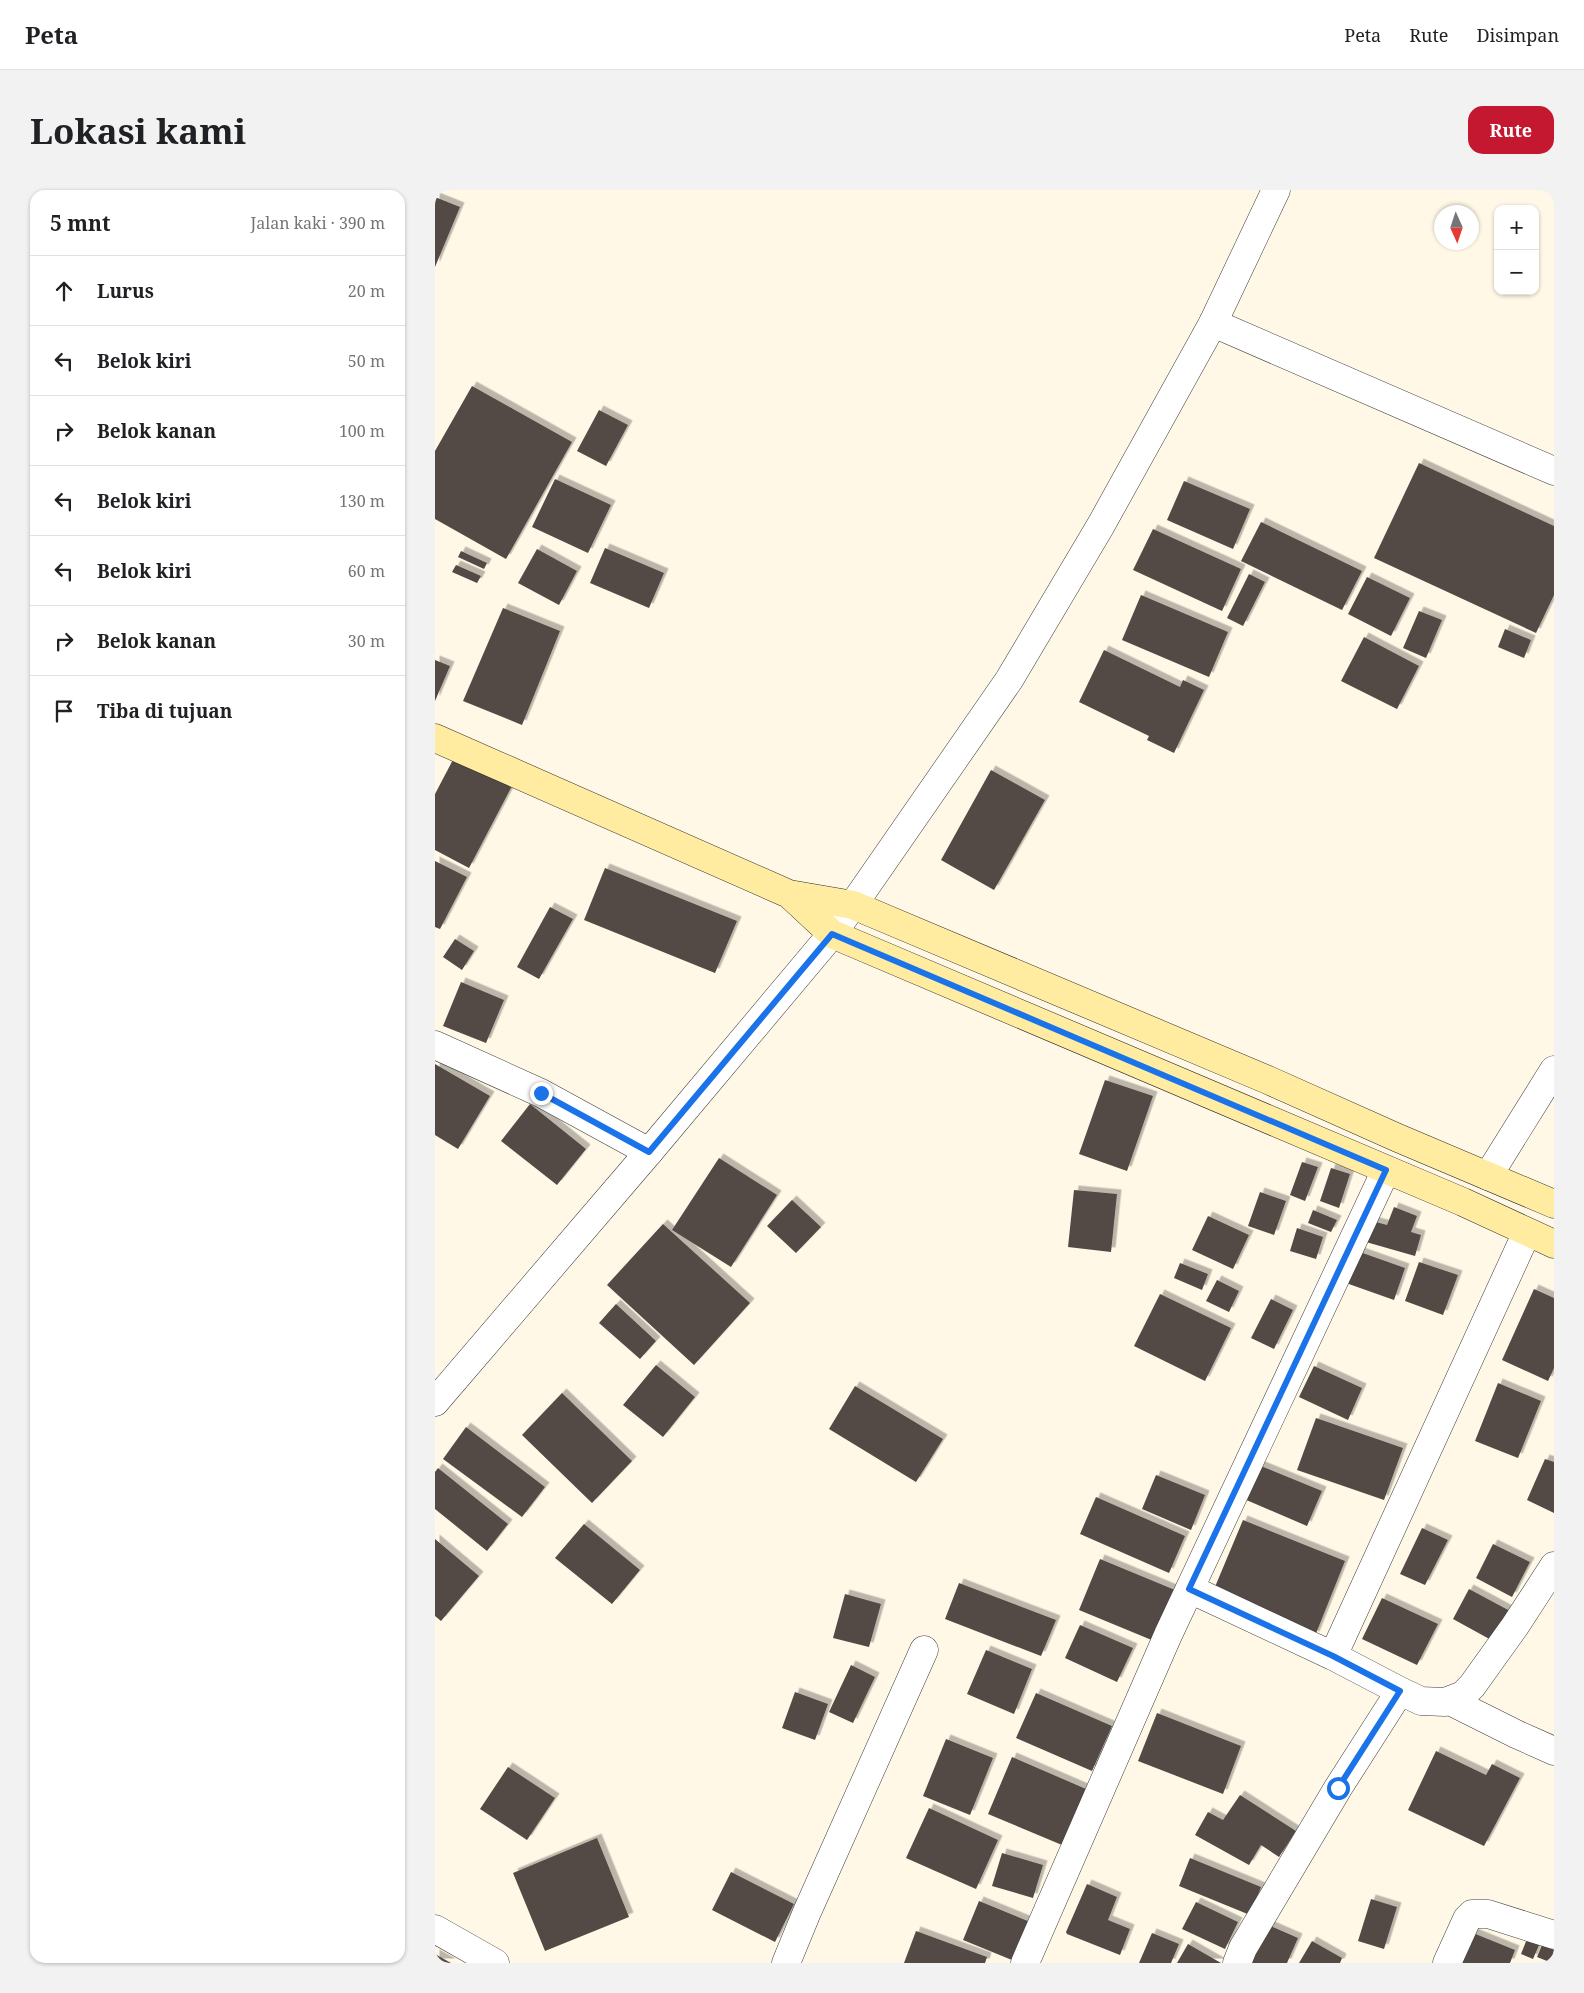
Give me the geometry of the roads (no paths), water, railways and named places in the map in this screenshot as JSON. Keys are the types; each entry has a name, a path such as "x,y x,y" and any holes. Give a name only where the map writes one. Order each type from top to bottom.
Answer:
{"main road":[{"path":"435,738 789,894 853,905 1259,1076 1554,1204"},
{"path":"789,894 832,934 1463,1202 1554,1244"}],"street":[{"path":"435,1402 649,1152 832,934 853,905 1009,680 1101,525 1213,323 1276,190"},
{"path":"1213,323 1554,472"},
{"path":"435,1045 541,1093 649,1152"},
{"path":"1488,1176 1554,1070"},
{"path":"1025,1962 1189,1589 1386,1170"},
{"path":"1333,1656 1527,1232"},
{"path":"1189,1589 1333,1656 1421,1701 1450,1701 1463,1695 1481,1674 1554,1566"},
{"path":"786,1963 924,1650"},
{"path":"1237,1963 1243,1948 1333,1796 1400,1691"},
{"path":"1450,1701 1516,1734 1554,1750"},
{"path":"1447,1963 1467,1919 1473,1914 1488,1914 1554,1935"},
{"path":"435,1929 495,1963"}]}
